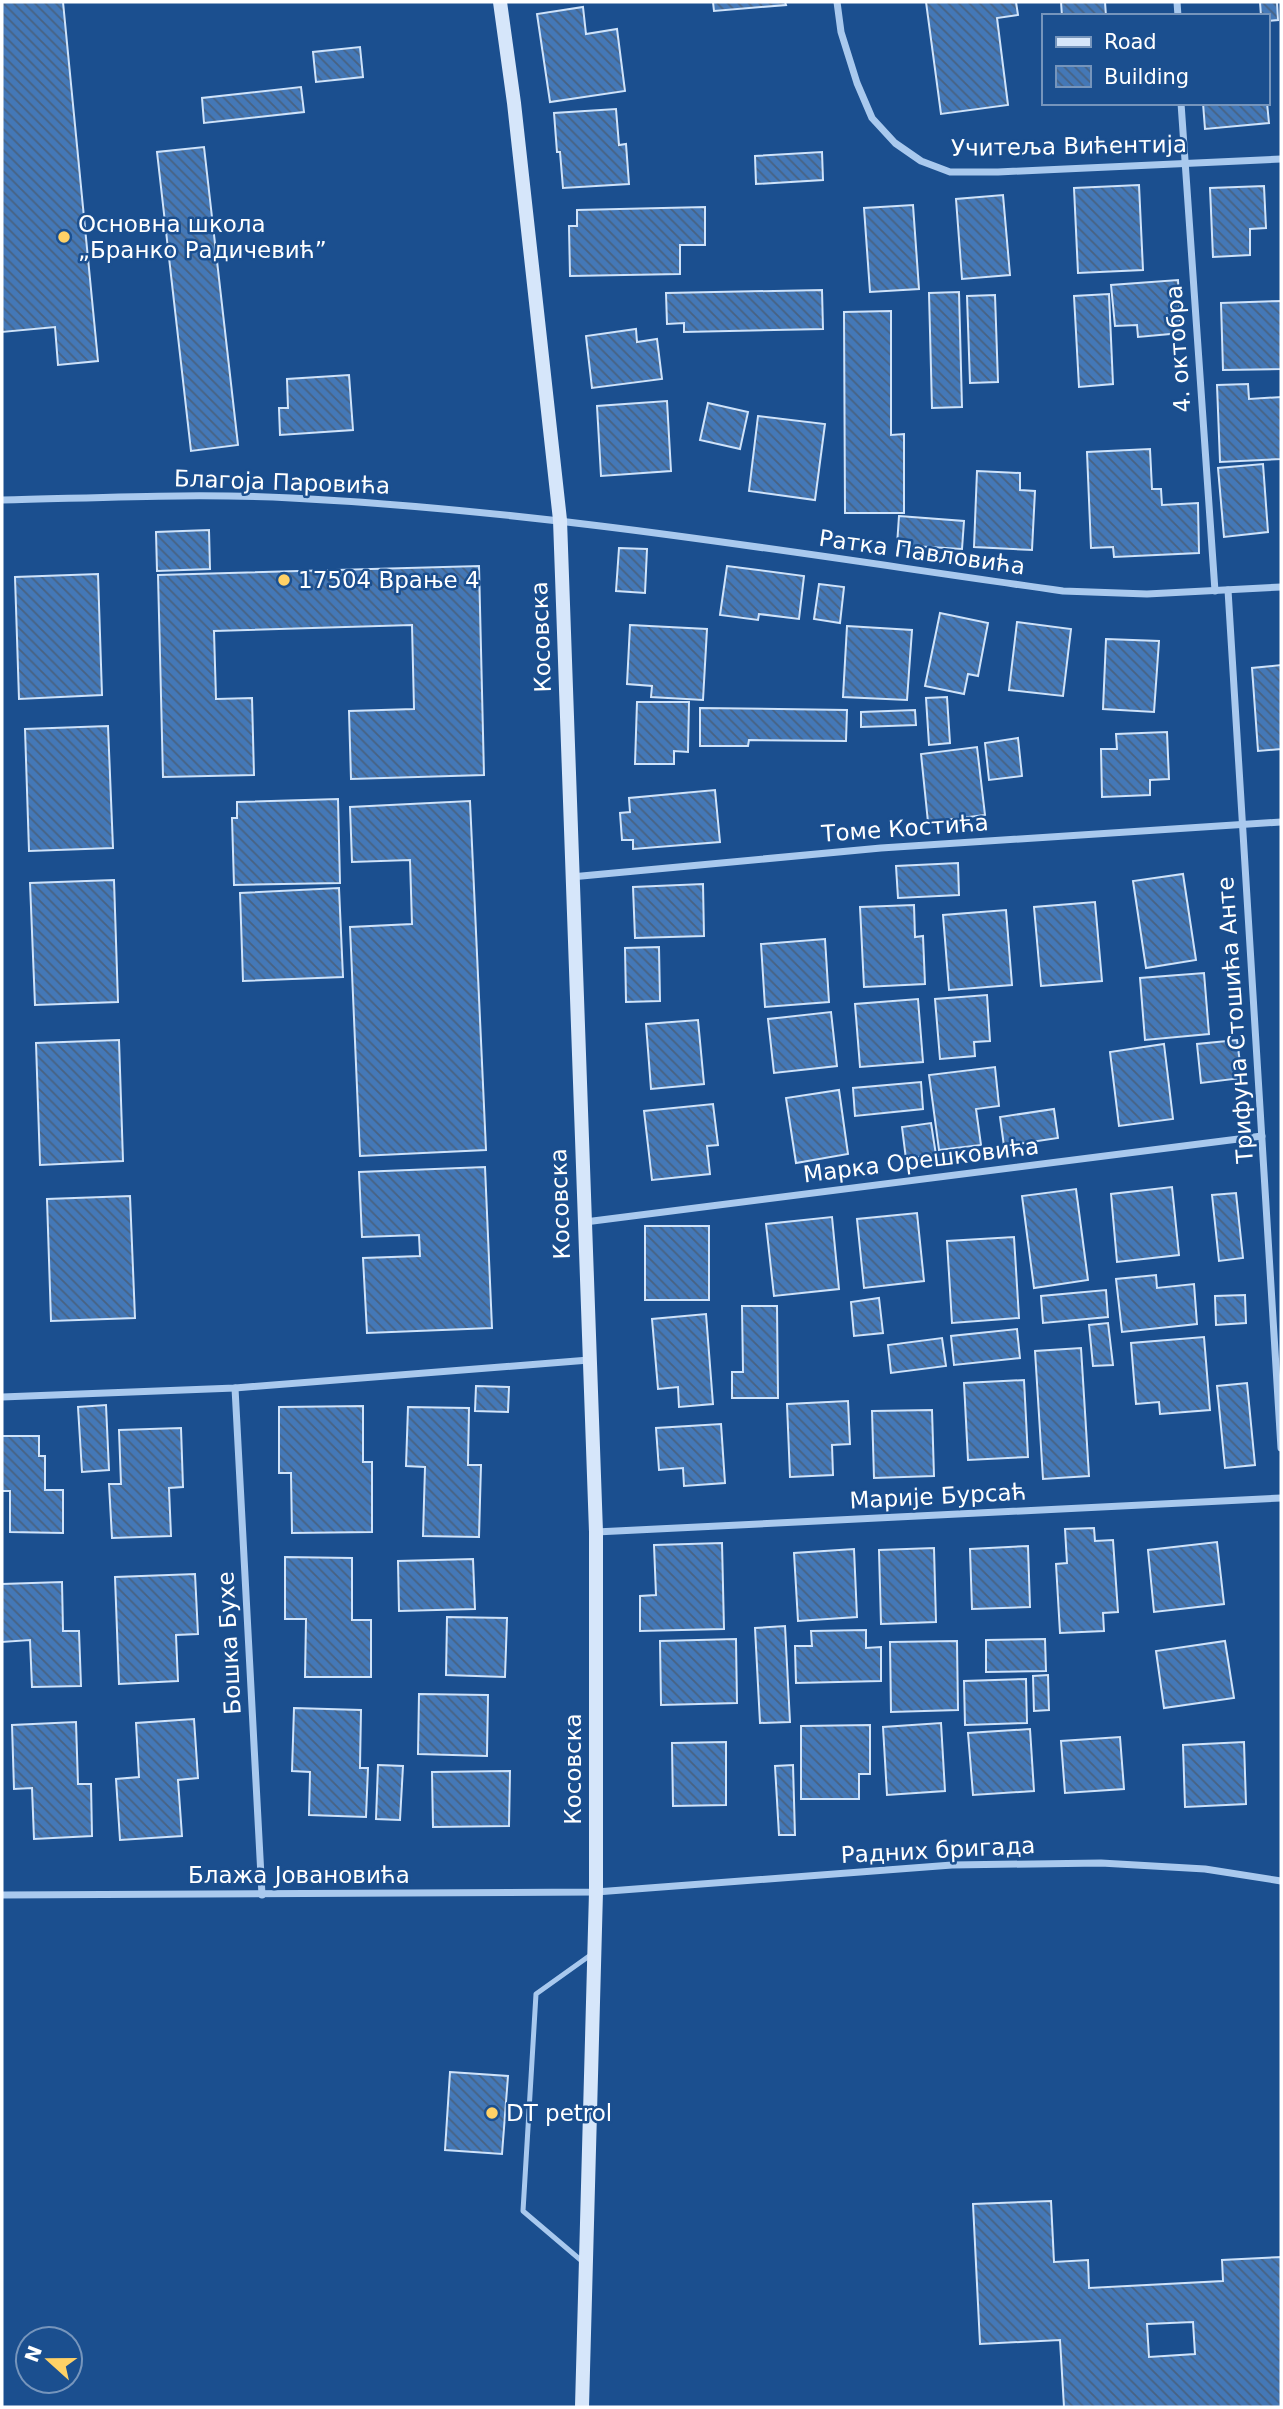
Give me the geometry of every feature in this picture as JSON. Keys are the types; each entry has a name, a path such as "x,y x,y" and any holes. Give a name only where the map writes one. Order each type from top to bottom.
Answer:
{"street":[{"name":"Косовска","path":"500,2 514,103 560,520 596,1532 596,1892 582,2407"},
{"name":"Учитеља Вићентија","path":"837,2 841,32 857,83 872,118 895,143 921,161 950,172 1281,159"},
{"name":"4. октобра","path":"1181,105 1214,591"},
{"name":"Благоја Паровића","path":"2,500 153,496 289,498 560,520"},
{"name":"Ратка Павловића","path":"560,520 1063,591 1147,594 1281,587"},
{"name":"Трифуна Стошића Анте","path":"1228,590 1281,1448"},
{"name":"Томе Костића","path":"572,877 881,848 1281,822"},
{"name":"Марка Орешковића","path":"584,1222 1262,1136"},
{"path":"2,1397 235,1388 589,1360"},
{"name":"Бошка Бухе","path":"235,1388 262,1895"},
{"name":"Марије Бурсаћ","path":"596,1532 1281,1498"},
{"name":"Радних бригада","path":"596,1892 939,1866 1020,1864 1101,1863 1205,1868 1281,1881"},
{"name":"Блажа Јовановића","path":"2,1895 596,1892"}],"lane":[{"path":"586,2264 523,2211 536,1994 594,1952"}],"building":[{"path":"2,2 63,2 98,361 58,365 55,327 2,332"},
{"path":"713,2 785,2 786,5 714,11"},
{"path":"926,2 1016,2 1018,15 997,18 1008,105 941,114"},
{"path":"1061,2 1105,2 1106,14 1062,14"},
{"path":"1260,2 1277,2 1278,20 1269,21 1269,14 1261,14"},
{"path":"583,7 586,34 617,29 625,91 550,102 537,14"},
{"path":"360,47 363,77 316,82 313,52"},
{"path":"301,87 304,112 204,123 202,98"},
{"path":"1203,105 1267,105 1269,123 1205,129"},
{"path":"616,109 619,145 626,144 629,184 563,188 554,113"},
{"path":"204,147 238,445 191,451 157,152"},
{"path":"822,152 823,180 756,184 755,156"},
{"path":"1139,185 1143,270 1078,273 1074,188"},
{"path":"1264,186 1266,228 1250,229 1250,255 1213,257 1210,188"},
{"path":"1003,195 1010,275 962,279 956,199"},
{"path":"913,205 919,289 870,292 864,208"},
{"path":"705,207 705,245 680,245 680,274 570,276 569,226 577,226 577,210"},
{"path":"1178,280 1181,333 1138,337 1137,325 1115,326 1111,285"},
{"path":"822,290 823,329 684,332 684,323 667,324 666,293"},
{"path":"959,292 962,407 932,408 929,293"},
{"path":"1109,294 1113,384 1079,387 1074,296"},
{"path":"995,295 998,382 970,383 967,296"},
{"path":"1281,301 1281,369 1223,370 1221,303"},
{"path":"891,311 891,435 904,434 904,513 845,513 844,312"},
{"path":"636,329 637,342 657,339 662,379 592,388 586,336"},
{"path":"349,375 353,430 280,435 279,408 288,408 287,379"},
{"path":"1248,384 1249,399 1281,397 1281,459 1220,462 1217,385"},
{"path":"667,401 671,471 601,476 597,406"},
{"path":"708,403 748,412 740,449 700,440"},
{"path":"758,416 825,424 815,500 749,491"},
{"path":"1150,449 1152,489 1161,489 1162,505 1198,503 1199,553 1114,557 1113,547 1091,548 1087,452"},
{"path":"1263,464 1268,532 1224,537 1218,468"},
{"path":"977,471 1020,473 1020,490 1035,491 1032,550 974,547"},
{"path":"899,516 964,521 962,549 897,545"},
{"path":"209,530 210,569 157,571 156,532"},
{"path":"619,548 647,549 645,593 616,591"},
{"path":"479,566 484,775 351,779 349,711 414,709 412,625 214,631 216,699 252,698 254,775 163,777 158,575"},
{"path":"727,566 804,576 799,619 759,614 758,620 720,615"},
{"path":"98,574 102,695 19,699 15,577"},
{"path":"819,584 844,587 840,623 814,619"},
{"path":"940,613 988,623 978,676 968,674 964,694 925,686"},
{"path":"1017,622 1071,629 1063,696 1009,690"},
{"path":"630,625 707,629 703,700 651,697 652,686 627,684"},
{"path":"847,626 912,630 907,700 843,697"},
{"path":"1106,639 1159,641 1154,712 1103,709"},
{"path":"1281,665 1281,749 1258,751 1252,668"},
{"path":"947,697 950,743 929,745 926,698"},
{"path":"637,702 689,702 688,752 674,751 674,764 635,764"},
{"path":"700,708 847,710 846,741 749,740 748,746 700,746"},
{"path":"915,710 916,725 861,727 861,712"},
{"path":"108,726 113,848 29,851 25,729"},
{"path":"1167,732 1169,779 1150,780 1150,795 1102,797 1101,749 1117,749 1116,734"},
{"path":"1018,738 1022,776 989,780 985,743"},
{"path":"977,747 985,815 928,822 921,754"},
{"path":"715,790 720,842 633,849 633,840 622,840 620,813 630,812 629,798"},
{"path":"338,799 340,883 234,885 232,818 237,818 237,802"},
{"path":"470,801 486,1150 360,1156 350,927 412,924 410,860 352,862 350,807"},
{"path":"958,863 959,895 898,898 896,866"},
{"path":"1183,874 1196,960 1146,968 1133,881"},
{"path":"114,880 118,1002 35,1005 30,883"},
{"path":"703,884 704,936 635,938 633,887"},
{"path":"339,888 343,977 243,981 240,893"},
{"path":"1095,902 1102,981 1041,986 1034,907"},
{"path":"914,905 915,937 923,936 925,984 864,987 860,907"},
{"path":"1006,910 1012,985 949,990 943,915"},
{"path":"825,939 829,1002 765,1007 761,944"},
{"path":"659,947 660,1001 626,1002 625,948"},
{"path":"1204,973 1209,1034 1145,1040 1140,978"},
{"path":"987,995 990,1041 974,1042 975,1056 940,1059 935,999"},
{"path":"918,999 923,1062 860,1067 855,1004"},
{"path":"831,1012 837,1066 774,1073 768,1019"},
{"path":"698,1020 704,1084 651,1089 646,1024"},
{"path":"119,1040 123,1161 40,1165 36,1043"},
{"path":"1237,1040 1242,1078 1201,1083 1197,1044"},
{"path":"1164,1044 1173,1119 1119,1126 1110,1052"},
{"path":"995,1067 999,1106 976,1109 981,1145 939,1150 929,1075"},
{"path":"921,1082 923,1109 855,1116 853,1088"},
{"path":"839,1090 848,1154 796,1163 786,1098"},
{"path":"713,1104 718,1145 707,1146 710,1174 652,1180 644,1111"},
{"path":"1054,1109 1058,1138 1004,1146 1000,1117"},
{"path":"931,1123 936,1155 906,1159 902,1127"},
{"path":"485,1167 492,1328 367,1333 363,1258 420,1256 419,1235 362,1237 359,1172"},
{"path":"1172,1187 1179,1255 1117,1262 1111,1194"},
{"path":"1076,1189 1088,1280 1034,1288 1022,1196"},
{"path":"1236,1193 1243,1258 1219,1261 1212,1195"},
{"path":"130,1196 135,1318 51,1321 47,1199"},
{"path":"917,1213 924,1281 864,1288 857,1219"},
{"path":"832,1217 839,1289 774,1296 766,1224"},
{"path":"645,1226 709,1226 709,1300 645,1300"},
{"path":"1014,1237 1019,1318 952,1323 947,1241"},
{"path":"1156,1275 1157,1288 1194,1284 1197,1324 1122,1332 1116,1279"},
{"path":"1106,1290 1108,1317 1043,1323 1041,1296"},
{"path":"1245,1295 1246,1323 1216,1325 1215,1296"},
{"path":"879,1298 883,1333 854,1336 851,1302"},
{"path":"742,1306 777,1306 778,1398 732,1398 732,1372 743,1372"},
{"path":"706,1314 713,1404 679,1407 678,1387 658,1389 652,1319"},
{"path":"1108,1323 1113,1365 1093,1366 1089,1325"},
{"path":"1017,1329 1020,1358 954,1365 951,1336"},
{"path":"1204,1337 1210,1410 1160,1414 1159,1402 1136,1404 1131,1343"},
{"path":"942,1338 946,1366 891,1373 888,1345"},
{"path":"1081,1348 1089,1476 1043,1479 1035,1351"},
{"path":"1024,1380 1028,1457 968,1460 964,1383"},
{"path":"1247,1383 1255,1465 1225,1468 1217,1386"},
{"path":"476,1386 509,1387 508,1412 475,1411"},
{"path":"848,1401 850,1444 832,1445 833,1475 790,1477 787,1404"},
{"path":"106,1405 109,1470 82,1472 78,1407"},
{"path":"363,1406 363,1462 372,1462 372,1532 292,1533 291,1473 279,1473 279,1407"},
{"path":"408,1407 469,1408 468,1465 481,1465 479,1537 423,1536 425,1467 406,1466"},
{"path":"932,1410 934,1476 874,1478 872,1411"},
{"path":"721,1424 725,1483 684,1486 683,1468 659,1470 656,1428"},
{"path":"181,1428 183,1487 169,1488 171,1536 112,1538 109,1484 121,1484 119,1430"},
{"path":"2,1436 39,1436 39,1456 45,1456 45,1490 63,1490 63,1533 10,1532 10,1491 2,1491"},
{"path":"1094,1528 1095,1541 1113,1540 1118,1612 1103,1613 1104,1631 1060,1633 1056,1564 1067,1563 1065,1529"},
{"path":"1217,1542 1224,1604 1154,1612 1148,1550"},
{"path":"722,1543 724,1629 640,1631 640,1596 656,1595 654,1545"},
{"path":"1028,1546 1030,1607 972,1609 970,1549"},
{"path":"934,1548 936,1622 881,1624 879,1550"},
{"path":"854,1549 857,1617 798,1621 794,1553"},
{"path":"285,1557 352,1558 352,1620 371,1620 371,1677 305,1677 306,1619 285,1619"},
{"path":"473,1559 475,1609 399,1611 398,1561"},
{"path":"195,1574 198,1634 176,1635 178,1681 119,1684 115,1577"},
{"path":"62,1582 63,1631 79,1631 81,1686 32,1687 30,1640 2,1642 2,1584"},
{"path":"447,1617 507,1618 505,1677 446,1675"},
{"path":"785,1626 790,1722 760,1723 755,1628"},
{"path":"866,1630 866,1648 881,1647 881,1681 796,1683 795,1646 812,1646 811,1631"},
{"path":"736,1639 737,1703 661,1705 660,1641"},
{"path":"1045,1639 1046,1671 986,1672 986,1640"},
{"path":"957,1641 958,1710 891,1712 890,1642"},
{"path":"1225,1641 1234,1698 1164,1708 1156,1651"},
{"path":"1048,1675 1049,1710 1034,1711 1033,1676"},
{"path":"1026,1679 1027,1723 965,1725 964,1681"},
{"path":"419,1694 488,1695 487,1756 418,1754"},
{"path":"294,1708 361,1710 360,1768 368,1768 366,1817 309,1815 310,1772 292,1771"},
{"path":"194,1719 198,1778 178,1780 182,1836 120,1840 116,1779 139,1777 136,1723"},
{"path":"76,1722 78,1784 91,1784 92,1836 34,1839 32,1788 14,1789 12,1725"},
{"path":"941,1723 945,1791 887,1795 883,1727"},
{"path":"870,1725 870,1774 859,1774 859,1799 801,1799 801,1726"},
{"path":"1030,1729 1034,1791 973,1795 968,1733"},
{"path":"1120,1737 1124,1789 1065,1793 1061,1741"},
{"path":"726,1742 726,1805 673,1806 672,1743"},
{"path":"1244,1742 1246,1804 1185,1807 1183,1745"},
{"path":"378,1765 403,1766 400,1820 376,1819"},
{"path":"793,1765 795,1835 779,1835 775,1766"},
{"path":"510,1771 509,1826 433,1827 432,1772"},
{"path":"450,2072 508,2076 502,2154 445,2150"},
{"path":"1051,2201 1054,2262 1088,2260 1089,2288 1223,2281 1222,2260 1281,2257 1281,2407 1064,2407 1060,2340 980,2344 973,2204","holes":["1193,2322 1195,2354 1149,2357 1147,2324"]}],"place":[{"name":"Основна школа „Бранко Радичевић”","path":"64,237"},
{"name":"17504 Врање 4","path":"284,580"},
{"name":"DT petrol","path":"492,2113"}]}
